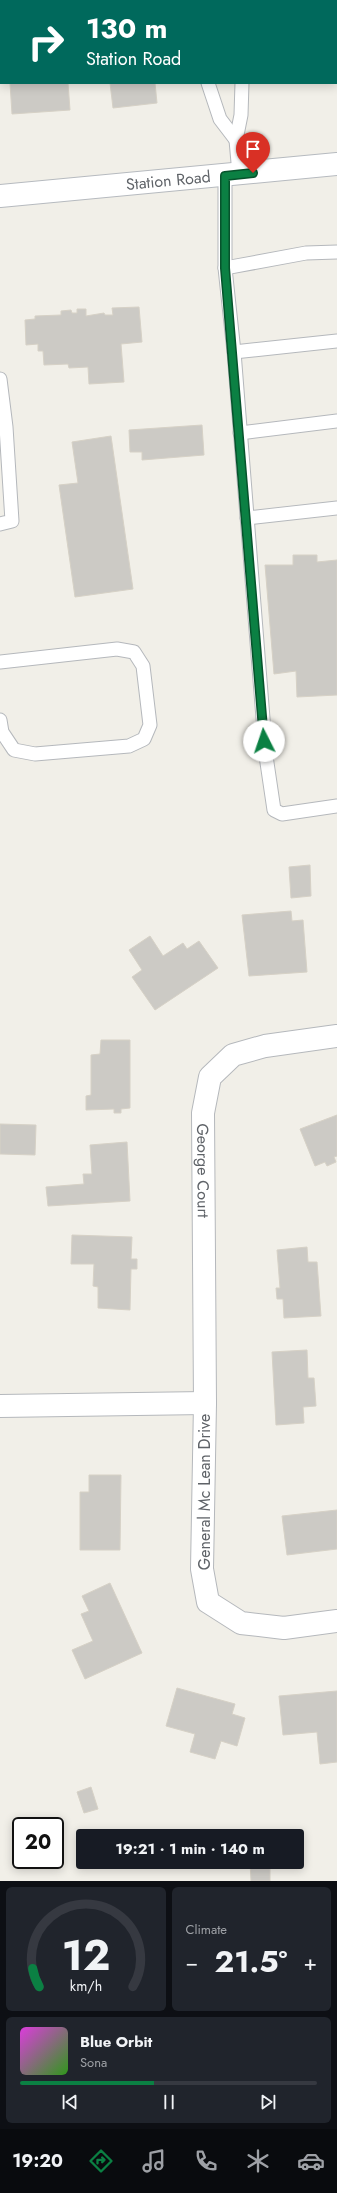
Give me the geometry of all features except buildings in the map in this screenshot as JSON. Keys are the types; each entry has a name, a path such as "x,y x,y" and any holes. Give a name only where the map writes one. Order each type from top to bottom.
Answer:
{"street":[{"name":"Station Road","path":"0,196 337,164"},
{"name":"George Court","path":"205,1402 203,1113 210,1077 233,1055 265,1046 337,1036"},
{"name":"General Mc Lean Drive","path":"0,1406 205,1402 202,1569 208,1602 241,1623 284,1628 337,1621"}],"lane":[{"path":"208,84 220,119 236,140"},
{"path":"242,84 241,115 236,140 232,175 225,268 234,352 266,756 274,810 282,814 337,806"},
{"path":"225,268 306,253 337,252"},
{"path":"234,352 337,341"},
{"path":"0,379 6,427 12,521 0,524"},
{"path":"240,433 337,421"},
{"path":"247,518 337,508"},
{"path":"0,662 117,649 134,652 143,666 150,725 144,739 129,746 35,754 14,750 2,732 0,720"}],"route":[{"path":"253,173 225,176 225,268 234,352 264,741"}]}
